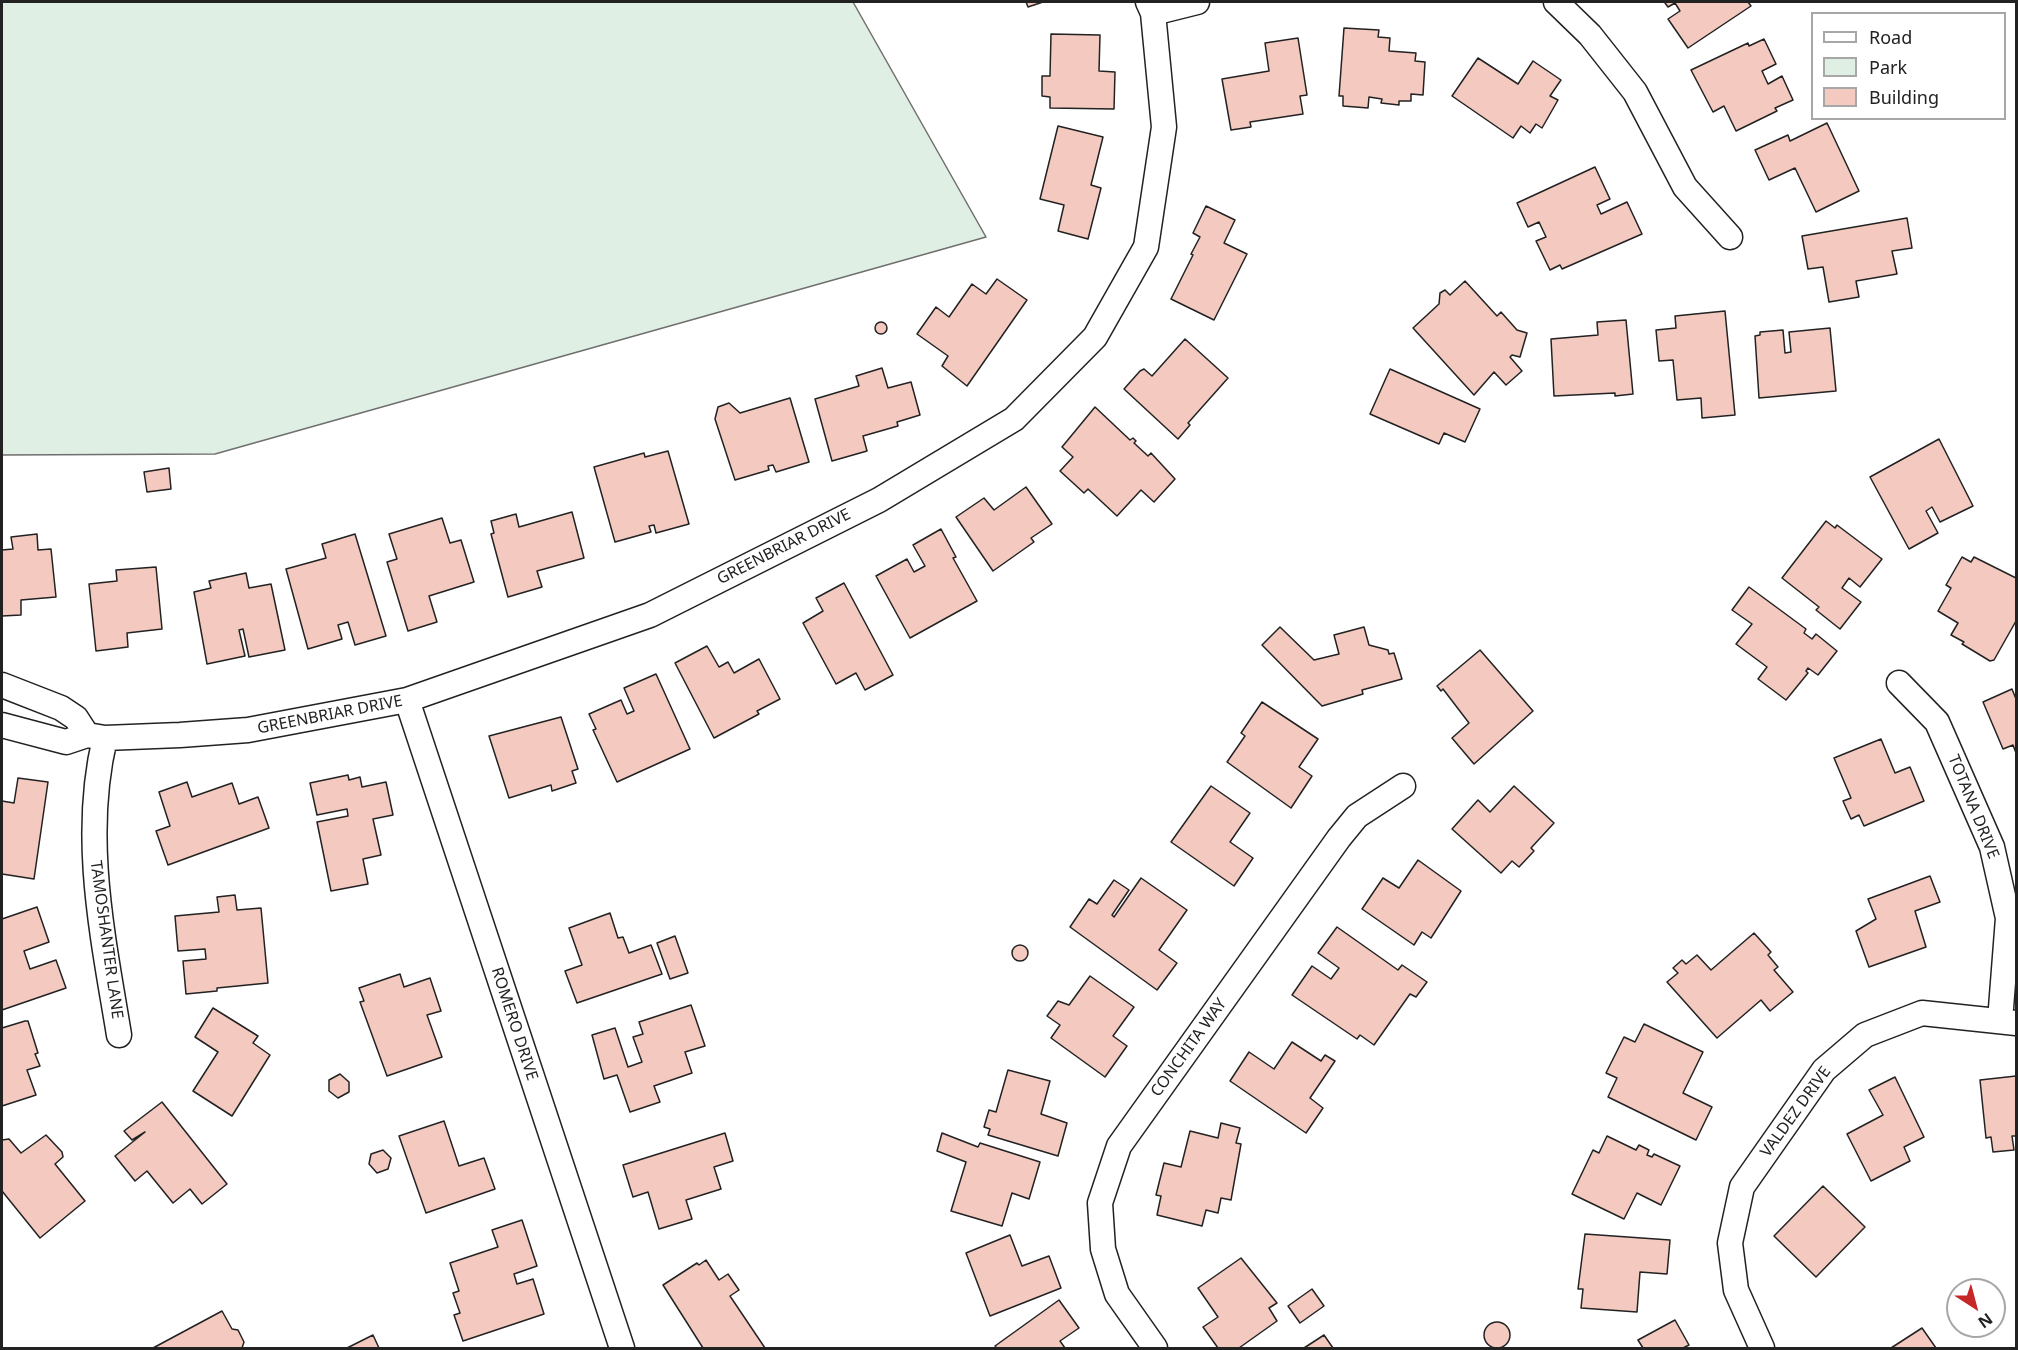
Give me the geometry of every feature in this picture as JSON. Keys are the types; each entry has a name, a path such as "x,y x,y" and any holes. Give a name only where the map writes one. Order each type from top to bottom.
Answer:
{"street":[{"path":"1150,7 1197,2"},
{"path":"1556,2 1590,34 1635,92 1685,187 1730,237"},
{"name":"GREENBRIAR DRIVE","path":"2,725 66,742 96,737 248,730 408,700 650,615 879,500 1014,419 1095,337 1146,247 1164,127 1150,7"},
{"name":"TOTANA DRIVE","path":"1899,682 1937,722 1992,847 2008,918 2008,1022"},
{"path":"2,685 61,708 76,718 96,737"},
{"name":"ROMERO DRIVE","path":"408,700 622,1348"},
{"name":"TAMOSHANTER LANE","path":"96,737 94,859 97,895 119,1035"},
{"name":"CONCHITA WAY","path":"1155,1348 1117,1294 1102,1249 1100,1203 1119,1146 1339,838 1357,816 1403,786"},
{"name":"VALDEZ DRIVE","path":"1762,1348 1736,1290 1730,1243 1742,1187 1824,1070 1865,1035 1922,1013 2008,1022"}],"green space":[{"path":"2,2 853,2 986,237 215,454 2,455"}],"building":[{"path":"1026,2 1043,2 1028,7"},
{"path":"1748,2 1751,6 1688,48 1668,19 1680,11 1675,3 1668,7 1665,3"},
{"path":"1344,28 1379,30 1378,37 1390,38 1389,51 1416,53 1415,61 1425,62 1423,95 1411,94 1411,101 1399,101 1399,105 1381,103 1382,99 1369,97 1368,108 1343,106 1343,96 1339,96"},
{"path":"1051,34 1100,35 1099,71 1115,72 1114,109 1050,108 1050,97 1042,96 1042,76 1050,76"},
{"path":"1298,38 1307,95 1300,96 1303,114 1250,122 1251,127 1231,130 1222,79 1269,71 1265,43"},
{"path":"1764,39 1776,64 1762,71 1768,84 1782,76 1793,100 1775,108 1777,111 1736,131 1724,106 1713,112 1691,70 1748,43 1749,46"},
{"path":"1478,58 1518,84 1533,61 1561,80 1550,96 1558,100 1542,128 1536,124 1530,133 1521,126 1513,138 1452,96"},
{"path":"1827,123 1859,191 1816,212 1795,168 1769,180 1755,150 1788,135 1790,141"},
{"path":"1058,126 1103,137 1091,185 1101,188 1088,239 1058,231 1064,205 1040,199"},
{"path":"1595,167 1610,199 1597,205 1601,214 1627,202 1642,234 1562,269 1560,265 1550,270 1536,241 1546,237 1539,222 1528,227 1517,203"},
{"path":"1206,206 1235,220 1224,243 1247,254 1214,320 1171,299 1200,237 1193,233"},
{"path":"1907,218 1912,248 1892,251 1897,274 1856,281 1859,297 1829,302 1823,267 1808,269 1802,236"},
{"path":"997,279 1027,300 967,386 942,366 948,356 917,334 936,307 949,317 972,284 986,294"},
{"path":"1465,281 1497,316 1501,312 1517,330 1527,333 1520,357 1512,355 1510,357 1522,371 1506,385 1494,372 1474,395 1413,328 1439,304 1440,293 1445,290 1450,295"},
{"path":"1725,311 1735,415 1702,418 1701,398 1677,400 1673,360 1659,361 1656,330 1676,328 1675,316"},
{"path":"1626,320 1633,394 1554,396 1551,339 1598,335 1597,322"},
{"path":"883,322 887,328 883,334 879,334 875,326"},
{"path":"1830,328 1836,391 1759,398 1755,336 1760,335 1760,332 1783,330 1785,353 1791,352 1789,332"},
{"path":"1185,339 1228,378 1188,423 1190,425 1178,439 1124,389 1144,369 1152,376"},
{"path":"882,368 888,388 911,382 920,415 897,422 898,426 863,436 867,451 832,461 815,399 859,386 856,376"},
{"path":"1390,369 1480,409 1465,442 1444,433 1439,444 1370,414"},
{"path":"790,398 809,462 776,472 773,465 768,466 769,470 735,480 715,419 718,407 729,403 740,413"},
{"path":"1095,407 1130,440 1133,438 1136,441 1134,443 1148,456 1151,453 1175,479 1154,502 1141,490 1117,516 1088,489 1084,493 1060,471 1073,457 1062,447"},
{"path":"1939,439 1973,506 1940,522 1932,507 1926,511 1938,533 1909,549 1870,477"},
{"path":"668,451 689,524 656,533 654,525 649,526 651,532 615,542 594,467 644,453 645,457"},
{"path":"169,468 171,489 147,492 144,472"},
{"path":"1026,487 1052,524 1031,538 1034,542 993,571 956,517 984,498 994,510"},
{"path":"572,512 584,558 537,571 542,587 508,597 491,534 494,533 491,521 516,514 519,527"},
{"path":"442,518 450,543 461,540 474,582 429,596 437,622 408,631 387,562 397,559 389,534"},
{"path":"1826,521 1835,528 1837,525 1882,559 1860,587 1849,578 1842,588 1861,602 1840,629 1816,610 1819,607 1782,578"},
{"path":"941,529 956,557 953,558 977,601 910,638 876,576 907,559 914,572 925,566 913,545"},
{"path":"37,534 38,550 51,549 56,597 21,600 21,615 2,616 2,550 13,549 11,537"},
{"path":"355,534 386,636 355,645 348,622 338,625 342,639 308,649 286,569 326,558 322,544"},
{"path":"1962,557 1971,562 1974,557 2016,578 2016,621 1994,660 1990,661 1951,635 1958,623 1938,611 1951,588 1946,585"},
{"path":"156,567 162,629 127,633 128,647 96,651 89,584 117,581 116,570"},
{"path":"246,573 249,588 271,584 285,650 249,657 243,629 239,630 245,656 207,664 194,592 211,588 209,581"},
{"path":"844,583 893,675 865,690 856,673 836,684 803,623 823,611 816,598"},
{"path":"1749,587 1806,629 1804,633 1812,639 1816,634 1837,651 1818,675 1808,668 1806,671 1808,673 1786,700 1758,679 1767,667 1736,644 1752,624 1732,610"},
{"path":"1280,627 1314,660 1339,654 1334,635 1364,627 1369,645 1388,650 1389,654 1394,653 1402,679 1362,690 1363,694 1322,706 1262,645"},
{"path":"707,646 719,667 728,662 734,673 759,659 780,699 757,711 759,714 714,738 675,663"},
{"path":"1480,650 1533,711 1474,764 1452,738 1469,723 1443,689 1441,691 1437,686"},
{"path":"656,674 690,749 617,782 593,730 596,729 589,714 621,700 627,714 634,711 624,688"},
{"path":"2012,689 2016,699 2016,753 2013,745 2003,749 1983,702"},
{"path":"1262,702 1318,739 1299,767 1312,776 1291,808 1227,762 1245,736 1241,733"},
{"path":"561,717 578,769 572,771 576,783 552,791 551,785 509,798 489,736"},
{"path":"1881,739 1895,773 1910,767 1924,801 1864,826 1859,815 1851,819 1843,801 1851,798 1834,758"},
{"path":"348,775 349,780 360,777 362,787 386,782 393,815 373,819 381,855 363,859 368,884 331,891 317,822 348,816 347,809 317,815 310,783"},
{"path":"18,778 48,782 34,879 2,874 2,801 14,803"},
{"path":"187,782 192,797 232,783 239,804 258,797 269,828 168,865 156,831 170,826 159,792"},
{"path":"1211,786 1250,813 1230,842 1253,858 1234,886 1171,842"},
{"path":"1514,786 1554,823 1531,848 1534,851 1519,867 1512,861 1501,873 1452,829 1478,800 1490,812"},
{"path":"1418,860 1461,891 1431,938 1422,932 1414,945 1362,909 1383,878 1399,888"},
{"path":"1930,876 1940,902 1915,911 1926,947 1869,967 1856,931 1876,919 1868,899"},
{"path":"1141,878 1187,910 1159,950 1177,963 1157,990 1070,927 1089,899 1097,904 1114,880 1129,890 1112,915 1114,917"},
{"path":"235,895 237,910 261,908 268,983 217,988 217,991 186,994 183,961 206,959 205,949 178,951 175,916 219,912 217,897"},
{"path":"37,907 49,942 24,951 30,969 56,960 66,988 2,1010 2,919"},
{"path":"610,913 618,938 623,937 629,953 651,945 662,974 577,1003 565,971 582,965 569,928"},
{"path":"1337,927 1398,970 1402,965 1427,982 1416,997 1410,994 1374,1045 1360,1035 1357,1039 1292,995 1312,966 1331,979 1339,968 1318,953"},
{"path":"1754,933 1771,952 1768,955 1778,967 1774,970 1793,992 1770,1011 1761,1000 1717,1038 1667,982 1678,973 1673,968 1682,960 1686,964 1697,955 1711,970"},
{"path":"675,936 688,973 670,979 657,943"},
{"path":"1020,945 1026,947 1028,953 1026,959 1020,961 1014,959 1012,953 1014,947"},
{"path":"400,974 404,987 430,978 441,1011 427,1015 442,1057 387,1076 360,1002 364,1001 359,988"},
{"path":"1090,976 1134,1007 1113,1036 1127,1046 1105,1077 1051,1038 1060,1025 1047,1016 1058,1001 1069,1005"},
{"path":"691,1005 705,1046 685,1052 692,1073 654,1086 660,1102 630,1112 617,1075 604,1079 592,1035 615,1028 628,1067 642,1062 633,1037 643,1034 639,1022"},
{"path":"213,1008 258,1036 253,1043 270,1055 232,1116 193,1091 218,1052 195,1037"},
{"path":"28,1021 40,1066 27,1070 36,1095 2,1106 2,1028"},
{"path":"1644,1024 1703,1052 1683,1093 1712,1107 1696,1140 1608,1097 1617,1078 1606,1073 1624,1037 1635,1042"},
{"path":"1292,1042 1321,1061 1325,1055 1335,1061 1310,1098 1323,1108 1306,1133 1230,1081 1249,1052 1274,1069"},
{"path":"1008,1070 1050,1081 1041,1114 1067,1123 1058,1156 988,1135 990,1129 984,1127 989,1110 996,1112"},
{"path":"340,1074 349,1082 349,1092 338,1098 329,1091 329,1080"},
{"path":"2016,1076 2016,1136 2012,1136 2014,1150 1993,1152 1991,1137 1986,1138 1980,1080"},
{"path":"1895,1077 1924,1137 1904,1147 1910,1161 1871,1181 1847,1134 1883,1115 1869,1090"},
{"path":"162,1102 227,1184 202,1204 190,1189 173,1203 147,1171 135,1181 115,1156 145,1132 132,1140 124,1131"},
{"path":"444,1121 459,1166 484,1158 495,1189 426,1213 399,1136"},
{"path":"1221,1123 1240,1128 1236,1143 1241,1144 1231,1200 1221,1198 1218,1213 1206,1210 1202,1226 1157,1215 1161,1196 1156,1195 1164,1163 1181,1167 1190,1131 1218,1138"},
{"path":"725,1133 733,1161 714,1167 721,1189 686,1200 692,1219 659,1229 648,1192 633,1197 623,1165"},
{"path":"942,1133 978,1147 980,1143 1040,1162 1029,1199 1012,1193 1002,1226 951,1211 966,1162 937,1151"},
{"path":"46,1135 62,1152 63,1157 55,1164 85,1201 40,1238 2,1191 2,1140 9,1139 21,1153"},
{"path":"1607,1136 1636,1150 1639,1145 1649,1150 1647,1155 1652,1157 1654,1154 1680,1166 1661,1205 1637,1193 1624,1219 1572,1194 1593,1150 1599,1153"},
{"path":"383,1150 391,1158 388,1169 377,1173 369,1164 371,1154"},
{"path":"1823,1186 1865,1227 1816,1277 1774,1236"},
{"path":"522,1220 537,1266 514,1274 517,1284 533,1279 544,1314 463,1341 454,1315 460,1313 453,1293 459,1291 450,1263 498,1247 492,1230"},
{"path":"1585,1234 1670,1240 1667,1274 1640,1272 1637,1312 1581,1308 1583,1289 1578,1289"},
{"path":"1010,1235 1022,1266 1049,1256 1061,1288 990,1316 966,1253"},
{"path":"1241,1258 1277,1303 1269,1308 1277,1321 1239,1348 1218,1348 1203,1327 1218,1317 1198,1288"},
{"path":"706,1260 719,1280 728,1274 739,1290 730,1296 765,1348 703,1348 663,1285 697,1263 699,1265"},
{"path":"1312,1289 1324,1306 1300,1323 1288,1306"},
{"path":"1059,1300 1079,1328 1060,1341 1065,1348 997,1348 995,1346"},
{"path":"222,1311 232,1329 238,1330 244,1342 242,1348 153,1348"},
{"path":"1675,1320 1689,1345 1683,1348 1643,1348 1638,1340"},
{"path":"1497,1322 1506,1326 1510,1335 1506,1344 1497,1348 1488,1344 1484,1335 1488,1326"},
{"path":"1922,1328 1936,1348 1891,1348"},
{"path":"373,1335 379,1348 347,1348"},
{"path":"1324,1335 1333,1348 1304,1348"}]}
